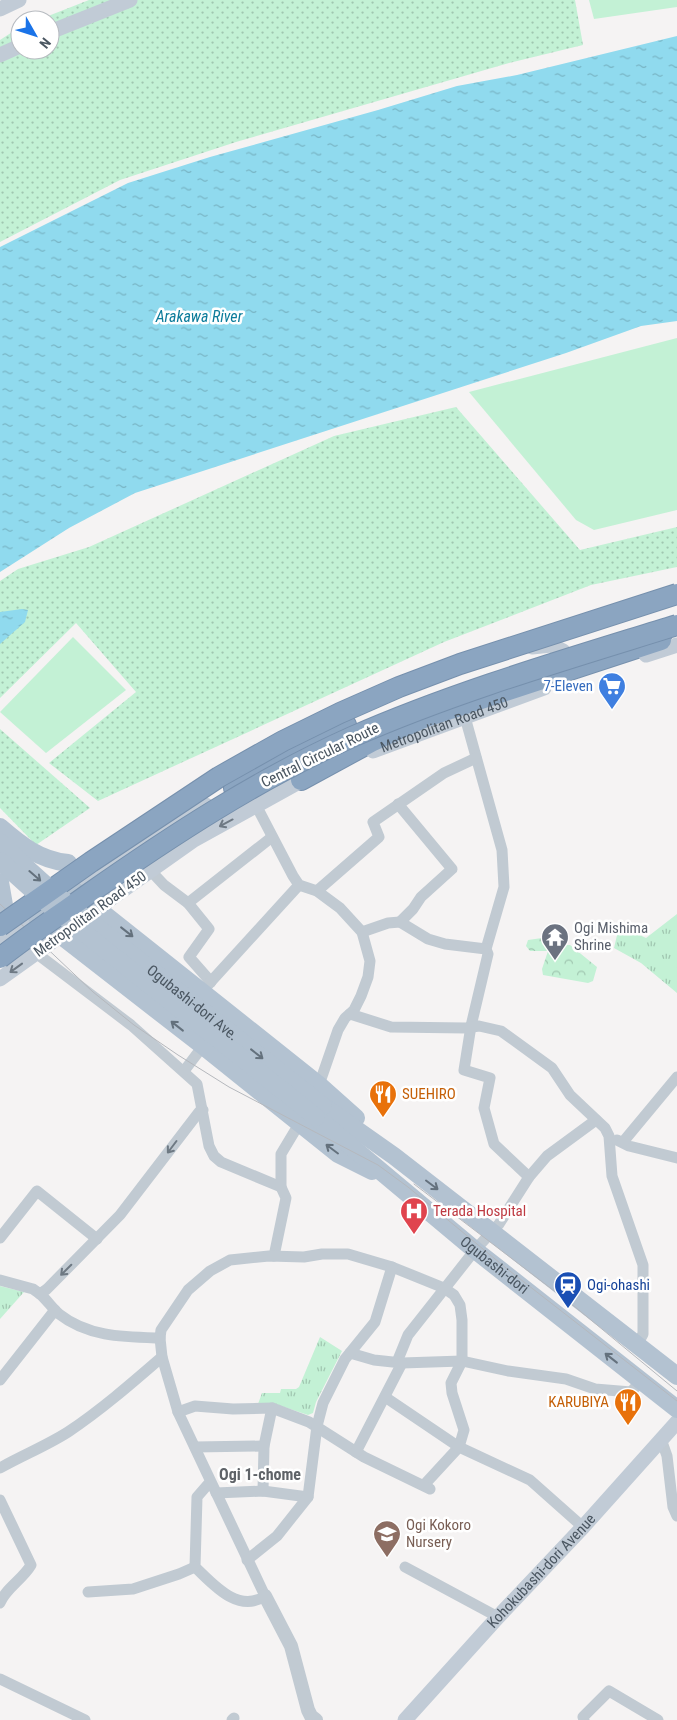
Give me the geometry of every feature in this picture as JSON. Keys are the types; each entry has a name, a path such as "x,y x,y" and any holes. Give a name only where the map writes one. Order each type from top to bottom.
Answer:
{"highway":[{"name":"Central Circular Route","path":"0,926 91,862 219,777 340,713 460,664 677,594"},
{"path":"245,769 282,756 346,725 464,677 559,644 677,607"},
{"name":"Central Circular Route","path":"0,958 142,856 233,799 294,765 352,737 410,713 488,685 677,624"},
{"path":"301,780 371,742 426,717 677,635"},
{"path":"234,788 282,756"}],"main road":[{"path":"0,9 19,0"},
{"path":"60,28 130,0"},
{"name":"Metropolitan Road 450","path":"0,943 165,830 234,788 347,732 406,706 466,683 677,616"},
{"path":"0,827 22,846 56,862 78,862 91,858 245,769 342,719 462,670 534,646 551,645 563,651"},
{"name":"Metropolitan Road 450","path":"0,979 194,840 257,807 301,780 465,716 571,678 677,645"},
{"name":"Ogubashi-dori Ave.","path":"0,842 59,897 319,1111"},
{"name":"Ogubashi-dori Ave.","path":"0,861 57,911 319,1111 394,1156"},
{"path":"0,882 4,904 0,919"},
{"path":"75,891 206,987 355,1116 394,1156"},
{"path":"37,917 338,1154 390,1180"},
{"name":"Ogubashi-dori","path":"319,1111 390,1180 475,1250 677,1409"},
{"name":"Ogubashi-dori","path":"394,1156 677,1376"},
{"name":"Kohokubashi-dori Avenue","path":"406,1720 498,1616 583,1527 677,1422"}],"street":[{"path":"465,716 502,850 504,887 486,948 488,954 471,1026 464,1070 490,1078 484,1108 494,1144 530,1177"},
{"path":"318,891 379,836 373,822 444,773 476,758"},
{"path":"398,804 452,869 421,896 413,909 400,922"},
{"path":"257,807 299,885 318,891 340,908 362,932 370,961 368,977 361,996 354,1010 338,1030 319,1085"},
{"path":"188,903 272,837"},
{"path":"150,870 164,885 188,903 209,929 189,957 206,987 299,885"},
{"path":"362,932 388,923 400,922 428,939 445,944 486,948"},
{"path":"36,953 131,1025 197,1084 210,1146 214,1156 222,1162 281,1187"},
{"path":"350,1014 391,1027 466,1028 471,1026 488,1027 501,1031 552,1068 570,1095 605,1128 609,1136 612,1176 642,1265 643,1334 637,1345"},
{"path":"184,1071 203,1046"},
{"path":"623,1142 677,1077"},
{"path":"40,1294 120,1215 199,1112 203,1110"},
{"path":"356,1452 385,1397 400,1363 408,1335 444,1288 492,1231 547,1156 596,1120"},
{"path":"274,1256 286,1198 281,1187 281,1154 299,1124"},
{"path":"609,1136 629,1146 677,1158"},
{"path":"0,1238 38,1191 97,1239"},
{"path":"178,1412 195,1406 233,1409 272,1408 317,1426 364,1457 427,1487 459,1447 464,1430 452,1394 451,1383 462,1361 460,1305 454,1295 444,1288 392,1267 348,1254 322,1254 295,1258 274,1256 230,1260 210,1271 188,1290 162,1330 160,1338 162,1358 178,1412 247,1560 291,1646 308,1710 316,1720"},
{"path":"247,1560 277,1536 308,1497 317,1426 323,1403 345,1359 375,1322 392,1267"},
{"path":"0,1280 33,1289 55,1310 77,1326 110,1336 160,1338"},
{"path":"0,1380 55,1310"},
{"path":"350,1353 374,1360 400,1363 462,1361 508,1371 566,1379 595,1389 631,1392 641,1382"},
{"path":"0,1468 70,1431 162,1358"},
{"path":"385,1397 459,1447 530,1480 583,1527"},
{"path":"262,1491 264,1446 272,1408"},
{"path":"661,1439 667,1456 673,1507 677,1516"},
{"path":"195,1447 264,1446"},
{"path":"210,1482 197,1497 195,1567 225,1594 241,1601 257,1601 265,1596"},
{"path":"216,1493 262,1491 308,1497"},
{"path":"0,1500 31,1565 2,1598 0,1603"},
{"path":"88,1592 133,1589 195,1567"},
{"path":"405,1567 498,1616"},
{"path":"0,1679 85,1720"},
{"path":"584,1720 583,1717 609,1691 658,1720"}],"green space":[{"path":"89,0 575,0 583,45 509,63 236,142 120,180 0,242 0,40 10,34 10,60 60,60 60,11"},
{"path":"589,0 677,0 677,7 594,19"},
{"path":"677,338 677,510 594,530 576,520 469,392"},
{"path":"456,407 580,550 677,527 677,567 591,585 444,642 98,801 49,763 136,692 76,623 0,698 0,581 18,569 89,547 334,436"},
{"path":"73,637 126,690 46,753 0,712"},
{"path":"0,729 90,808 36,845 0,808"},
{"path":"677,914 677,993 641,963 614,948 618,931 626,927 646,938"},
{"path":"542,938 561,950 565,945 570,945 597,967 593,981 588,983 543,975 542,969 548,951 530,951 526,946 528,940"},
{"path":"0,1286 24,1292 0,1319"},
{"path":"320,1337 342,1351 316,1402 313,1413 308,1415 272,1403 258,1404 262,1393 280,1393 281,1389 296,1389 299,1387"}],"water":[{"name":"Arakawa River","path":"677,36 677,321 641,326 566,353 135,493 69,528 0,572 0,247 128,183 210,157 457,86 517,75"},
{"path":"28,610 25,622 0,644 0,612"}],"tram line":[{"path":"0,904 93,992 134,1025 229,1087 378,1165 408,1187 506,1268 677,1401"},
{"path":"414,1184 574,1306 677,1391"}],"place":[{"name":"7-Eleven","path":"612,710"},
{"name":"Ogi Mishima Shrine","path":"555,961"},
{"name":"SUEHIRO","path":"383,1118"},
{"name":"Terada Hospital","path":"414,1235"},
{"name":"Ogi-ohashi","path":"568,1309"},
{"name":"KARUBIYA","path":"628,1426"},
{"name":"Ogi Kokoro Nursery","path":"387,1558"}],"district":[{"name":"Ogi 1-chome","path":"260,1474"}]}
